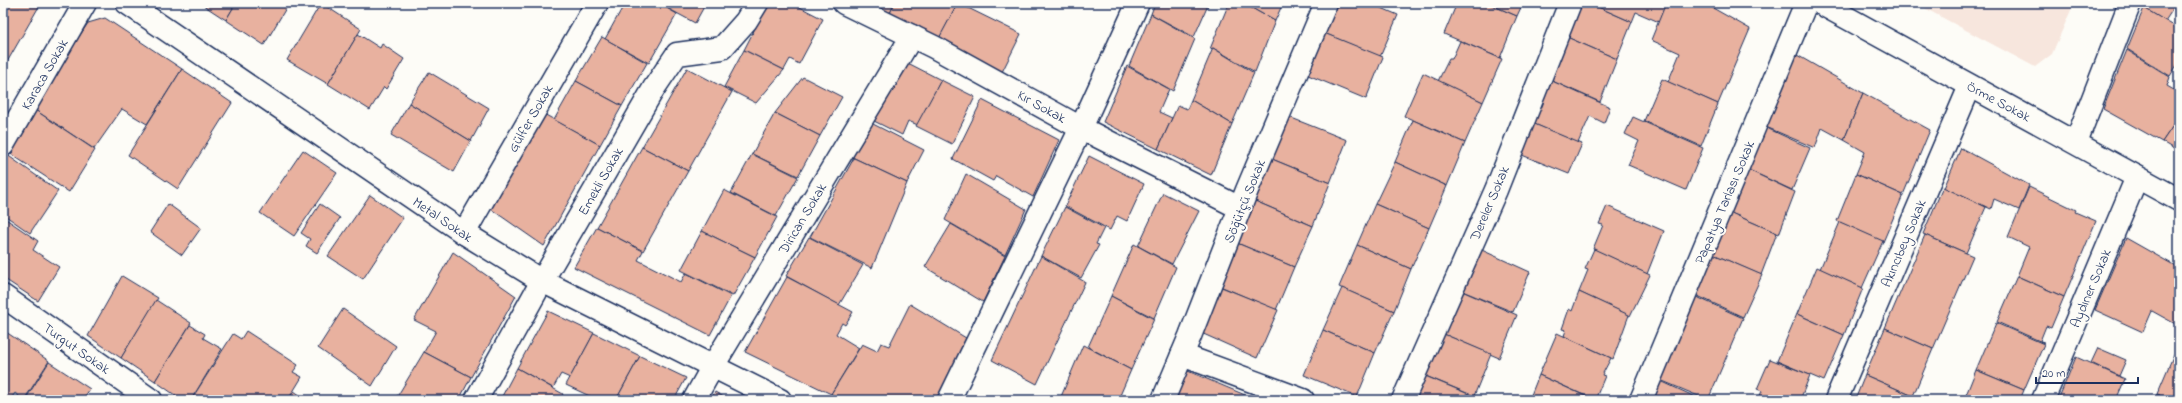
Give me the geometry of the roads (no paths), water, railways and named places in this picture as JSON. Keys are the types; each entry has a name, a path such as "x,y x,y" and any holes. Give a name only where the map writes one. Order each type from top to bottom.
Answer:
{"street":[{"name":"Karaca Sokak","path":"3,145 84,3"},
{"name":"Metal Sokak","path":"127,3 464,233 542,281 780,400"},
{"name":"Gülfer Sokak","path":"464,233 597,3"},
{"name":"Emekli Sokak","path":"476,400 542,281 654,88 677,54 722,48 746,21 757,3"},
{"name":"Kır Sokak","path":"844,3 912,36 1081,128 1240,208"},
{"path":"949,400 1081,128 1138,3"},
{"name":"Söğütçü Sokak","path":"1163,400 1240,208 1326,3"},
{"name":"Dereler Sokak","path":"1403,400 1496,190 1570,3"},
{"name":"Papatya Tarlası Sokak","path":"1641,400 1806,3"},
{"name":"Örme Sokak","path":"1820,3 1970,86 2076,142 2179,200"},
{"path":"2076,142 2130,3"},
{"name":"Dirican Sokak","path":"694,400 912,36"},
{"name":"Akıncıbey Sokak","path":"1836,400 1970,86"},
{"name":"Aydıner Sokak","path":"2044,400 2137,177"},
{"name":"Turgut Sokak","path":"3,296 139,397"},
{"path":"1182,355 1302,400"}]}
